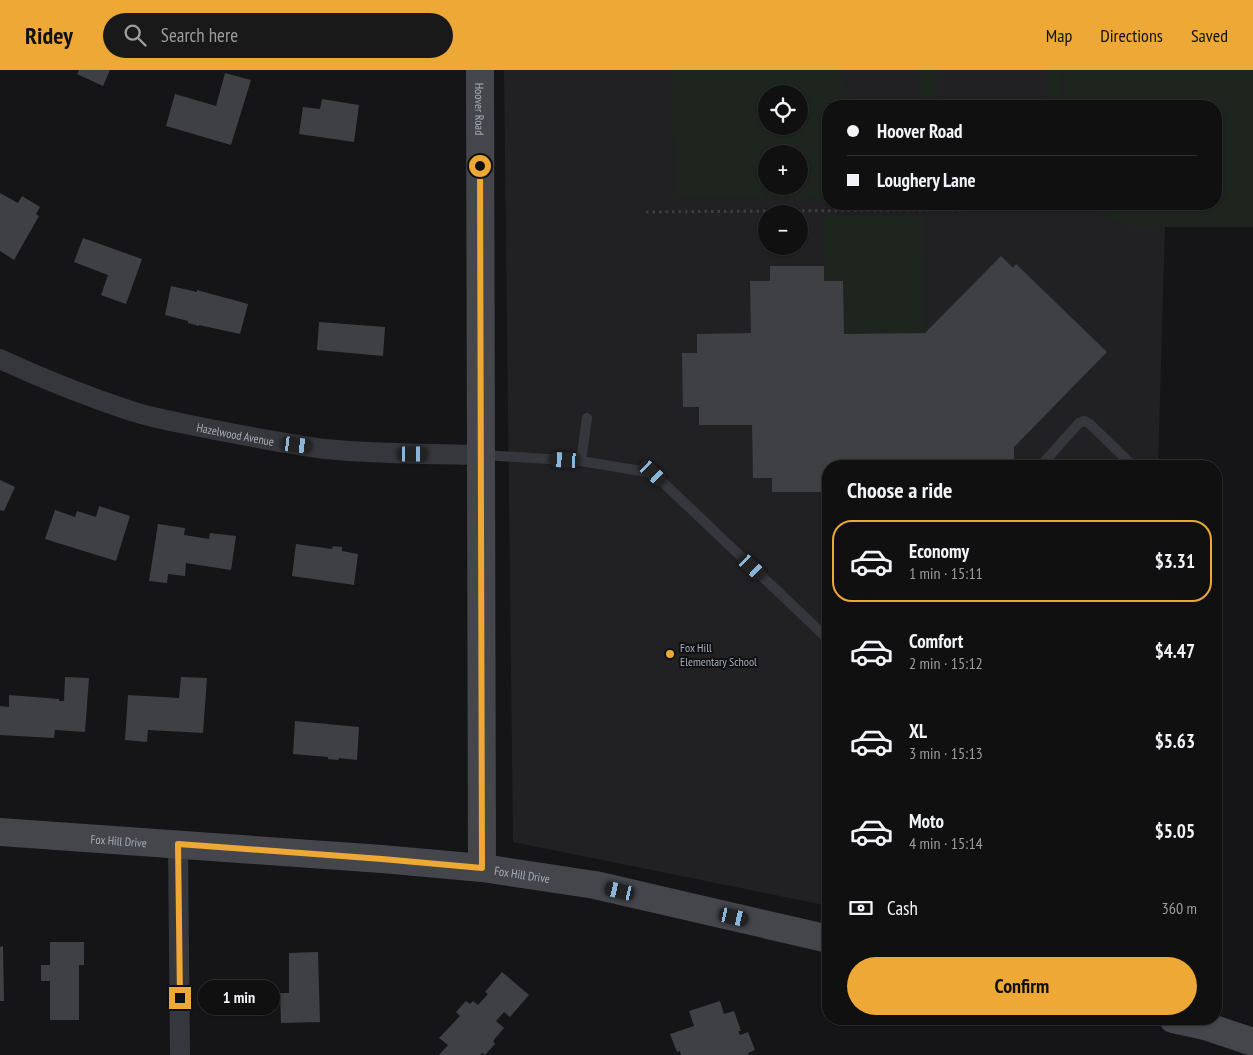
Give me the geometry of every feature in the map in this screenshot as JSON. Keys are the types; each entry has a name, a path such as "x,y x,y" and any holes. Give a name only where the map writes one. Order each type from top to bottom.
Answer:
{"street":[{"name":"Hoover Road","path":"480,70 482,868"},
{"name":"Hazelwood Avenue","path":"0,360 66,388 132,411 219,432 337,450 396,454 481,455"},
{"name":"Fox Hill Drive","path":"0,832 382,859 482,868 595,885 822,937"},
{"path":"178,844 180,1055"},
{"path":"1199,1025 1253,1042"}],"lane":[{"path":"581,461 587,418"},
{"path":"1046,460 1079,423 1084,421 1090,424 1127,460"},
{"path":"481,455 581,461 653,473 822,633"}],"path":[{"path":"646,212 912,210"}],"shaded area":[{"name":"Fox Hill Elementary School","path":"504,70 1253,70 1253,227 1165,227 1158,460 822,460 822,905 513,842"},
{"path":"672,70 837,70 852,100 822,100 822,198 674,196"},
{"path":"921,70 937,70 937,100 921,100"},
{"path":"1047,70 1062,70 1062,100 1047,100"},
{"path":"1065,70 1253,70 1253,227 1128,226 1094,210 1222,210 1222,100 1065,100"},
{"path":"923,215 925,333 844,334 843,281 824,281 823,217"}],"building":[{"path":"79,70 110,70 103,86 77,74"},
{"path":"225,73 251,80 231,145 166,126 175,94 216,106"},
{"path":"322,99 359,105 354,142 299,134 303,107 320,109"},
{"path":"0,193 18,203 22,196 40,207 36,214 39,216 14,260 0,251"},
{"path":"83,238 142,259 126,304 101,295 108,275 74,262"},
{"path":"1001,256 1013,268 1016,264 1107,352 1014,447 1014,460 822,460 822,492 772,492 772,478 753,478 752,425 699,425 699,407 683,407 682,353 697,353 697,334 751,333 750,281 770,281 770,266 824,266 824,281 843,281 844,334 925,333"},
{"path":"171,286 197,292 197,290 248,304 240,334 199,326 165,315"},
{"path":"319,322 385,327 383,356 317,350"},
{"path":"0,480 15,487 4,511 0,510"},
{"path":"99,506 130,516 116,561 45,539 55,510 75,517 77,511 96,517"},
{"path":"158,524 185,528 184,535 209,539 210,533 236,536 231,570 186,563 185,576 168,574 167,583 149,581"},
{"path":"296,544 332,549 333,546 342,547 342,551 358,554 354,585 292,576"},
{"path":"65,677 89,678 85,732 55,730 54,738 0,735 0,706 9,707 9,695 64,701"},
{"path":"181,677 207,678 203,733 148,730 147,742 125,740 128,695 179,698"},
{"path":"295,721 359,727 357,760 339,758 338,760 328,759 328,757 293,754"},
{"path":"50,942 84,942 84,965 79,965 79,1020 50,1020 50,981 41,981 41,965 50,965"},
{"path":"3,946 4,1001 0,1001 0,947"},
{"path":"318,952 320,1022 281,1023 280,993 289,993 289,953"},
{"path":"502,972 529,995 510,1017 504,1012 496,1021 504,1028 493,1041 495,1044 485,1055 482,1053 480,1055 439,1055 448,1045 439,1038 460,1016 456,1012 466,1001 470,1004 473,1001 478,1005 488,994 485,992"},
{"path":"720,1001 724,1014 734,1011 741,1031 738,1031 740,1035 748,1032 755,1050 748,1053 749,1055 681,1055 680,1051 677,1052 670,1034 694,1026 689,1011"}],"place":[{"name":"Fox Hill Elementary School","path":"670,654"}],"route":[{"path":"180,998 178,844 482,868 480,166"}]}
